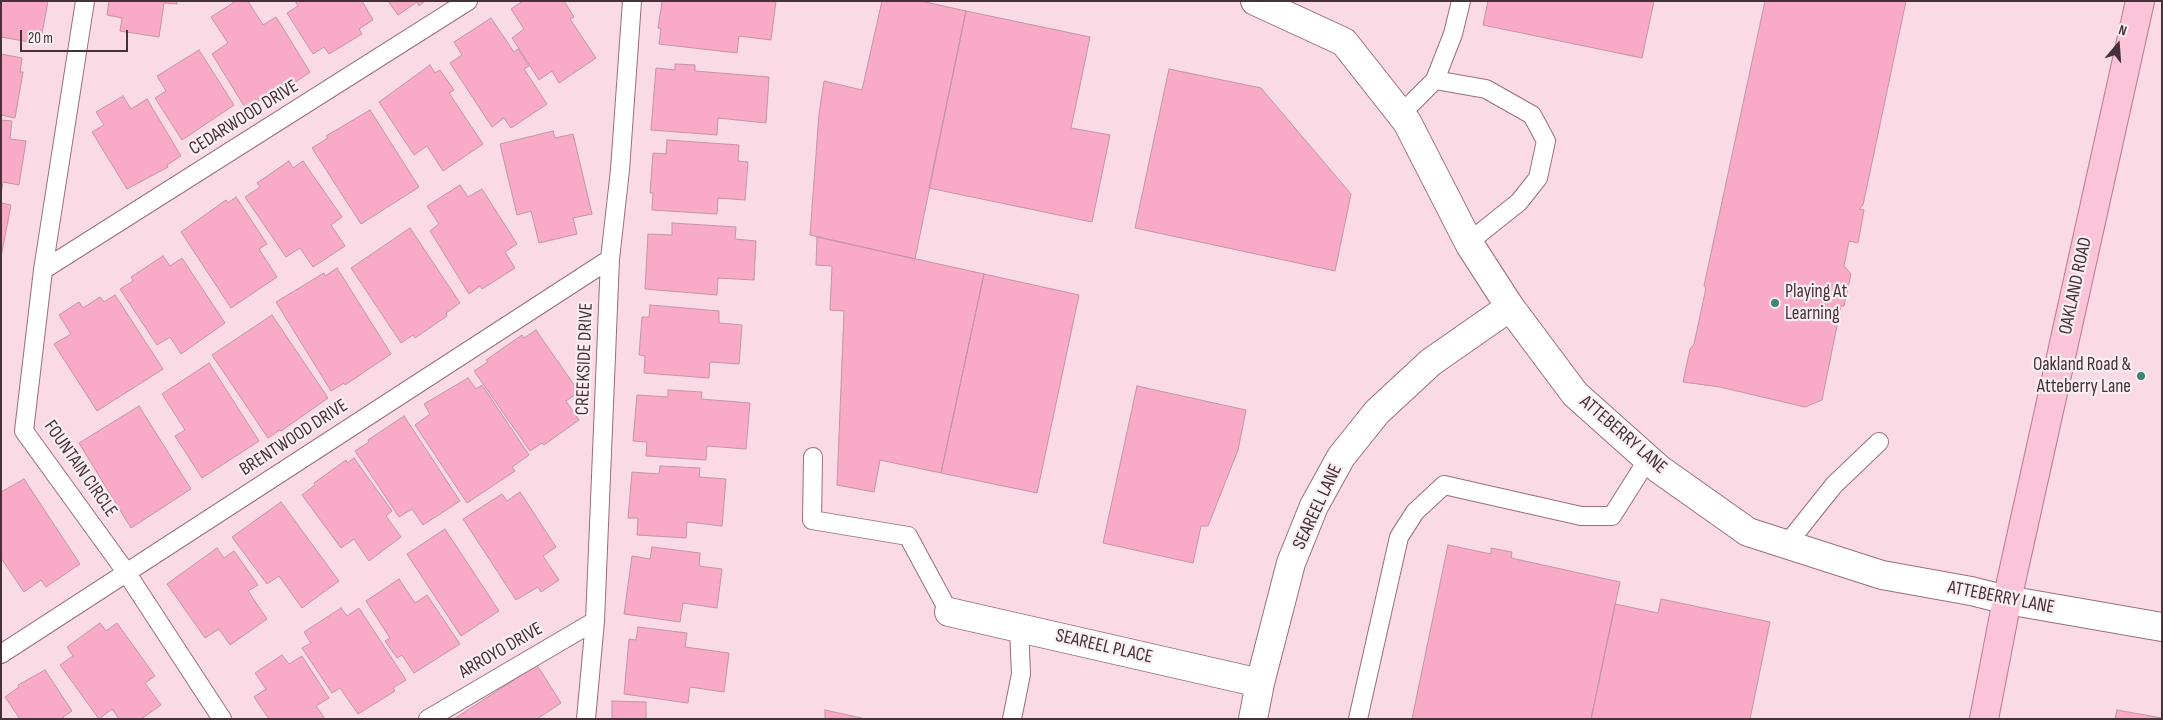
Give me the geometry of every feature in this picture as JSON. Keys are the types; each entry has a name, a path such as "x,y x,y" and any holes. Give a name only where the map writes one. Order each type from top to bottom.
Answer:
{"main road":[{"name":"OAKLAND ROAD","path":"1984,719 2008,600 2140,1"}],"street":[{"name":"ATTEBERRY LANE","path":"1255,1 1286,8 1344,42 1402,114 1469,242 1510,306 1576,394 1648,460 1748,532 1882,575 1971,591 2008,600 2162,627"},
{"name":"SEAREEL LANE","path":"1253,719 1260,683 1291,563 1314,506 1342,456 1377,412 1431,362 1510,306"},
{"name":"SEAREEL PLACE","path":"949,612 1260,683"}],"lane":[{"name":"FOUNTAIN CIRCLE","path":"85,1 43,270 24,431 126,572 222,719"},
{"name":"CEDARWOOD DRIVE","path":"43,270 468,1"},
{"name":"CREEKSIDE DRIVE","path":"586,719 595,620 610,259 620,170 632,1"},
{"path":"1402,114 1435,80 1453,34 1460,1"},
{"path":"1435,80 1486,89 1532,114 1546,141 1538,178 1520,202 1469,242"},
{"name":"BRENTWOOD DRIVE","path":"1,654 610,259"},
{"path":"1787,544 1834,485 1879,442"},
{"path":"814,457 812,520 908,536 949,612"},
{"path":"1358,719 1399,537 1415,512 1444,485 1581,516 1612,516 1648,460"},
{"name":"ARROYO DRIVE","path":"428,719 595,620"},
{"path":"1012,719 1021,674 1019,628"}],"building":[{"path":"1,1 48,1 40,44 1,37"},
{"path":"109,1 177,1 177,4 164,3 159,37 120,31 122,18 107,15"},
{"path":"236,1 248,1 263,25 276,17 310,72 266,103 263,98 246,109 212,54 228,43 211,17"},
{"path":"295,1 362,1 373,20 359,29 362,34 329,54 324,47 313,54 287,13 298,6"},
{"path":"388,1 425,1 419,6 417,2 398,15"},
{"path":"523,1 564,1 574,17 570,19 596,58 559,83 552,71 539,80 512,38 524,29 511,9"},
{"path":"776,1 771,40 739,36 737,53 659,44 661,29 658,28 662,2"},
{"path":"882,1 921,1 966,11 915,259 810,235 819,114 824,81 862,90"},
{"path":"1488,1 1654,1 1642,58 1483,25"},
{"path":"1765,1 1906,1 1863,205 1859,209 1864,210 1858,243 1849,241 1844,266 1851,274 1844,306 1841,306 1822,400 1805,407 1720,387 1683,382 1690,349 1694,344 1706,288 1704,286"},
{"path":"966,11 1090,37 1071,128 1110,135 1092,222 929,188"},
{"path":"491,18 514,52 518,49 529,66 524,69 547,104 511,128 504,118 492,127 450,63 462,55 454,42"},
{"path":"199,50 234,105 182,140 155,98 166,91 157,76"},
{"path":"1,54 22,58 20,72 23,72 15,118 1,115"},
{"path":"675,64 695,65 695,71 769,77 766,123 718,118 717,135 651,130 656,68 675,70"},
{"path":"430,65 435,73 440,70 454,90 449,93 483,144 443,171 427,146 414,155 379,102"},
{"path":"1169,69 1261,88 1351,194 1335,271 1135,228"},
{"path":"123,96 131,109 147,99 181,156 167,165 168,167 127,189 92,132 104,125 96,112"},
{"path":"370,110 419,187 361,224 312,148 328,138 326,136"},
{"path":"1,120 12,121 10,139 26,141 19,185 3,182 1,194"},
{"path":"553,131 555,138 573,134 592,214 573,218 577,234 539,243 531,211 517,215 500,144"},
{"path":"667,140 739,145 738,161 748,162 745,200 718,198 717,214 652,210 653,193 650,193 653,153 666,154"},
{"path":"289,161 293,168 303,161 342,217 331,225 345,246 313,267 300,248 286,257 245,197 260,187 257,183"},
{"path":"460,185 468,197 482,189 517,244 505,252 515,268 482,289 480,286 469,294 430,231 439,224 427,206"},
{"path":"236,197 267,244 259,249 277,277 231,308 181,232 226,200 228,203"},
{"path":"1,203 11,205 1,257"},
{"path":"672,223 736,227 735,239 756,241 754,280 718,278 717,295 645,289 648,234 672,235"},
{"path":"410,228 460,303 446,313 447,316 415,338 413,335 401,343 351,268"},
{"path":"817,237 984,274 941,473 880,460 874,492 837,485 844,311 830,310 832,266 816,265"},
{"path":"163,256 170,266 182,258 225,323 181,354 170,337 157,345 120,289 133,281 131,277"},
{"path":"337,268 391,354 345,385 344,383 331,391 276,302 324,273 325,276"},
{"path":"984,274 1079,295 1037,493 941,473"},
{"path":"115,295 163,369 97,411 54,344 71,334 59,315 79,302 83,308 100,297 104,302"},
{"path":"650,305 719,311 719,323 742,325 739,364 710,362 709,378 644,373 645,356 639,355 642,317 649,317"},
{"path":"272,315 328,398 268,438 212,355"},
{"path":"536,330 579,392 566,401 579,420 544,445 542,443 530,451 474,371 488,362 486,360 522,335 524,338"},
{"path":"209,363 259,441 202,478 175,436 185,430 162,394"},
{"path":"468,378 476,389 482,385 529,455 512,467 515,471 467,503 415,425 430,414 424,404"},
{"path":"1137,386 1246,410 1238,450 1208,526 1201,526 1193,563 1103,543"},
{"path":"668,390 702,392 701,399 750,403 746,449 707,446 706,460 646,456 647,442 633,441 637,395 668,397"},
{"path":"139,406 191,489 131,528 79,443"},
{"path":"404,416 460,501 423,525 412,509 399,517 355,451"},
{"path":"354,458 392,511 386,516 401,537 369,561 354,539 341,548 302,495 315,485 314,483 346,460 347,463"},
{"path":"660,466 700,468 699,477 726,479 722,526 687,522 686,538 637,535 638,518 628,518 632,472 659,474"},
{"path":"24,479 80,564 46,587 41,580 24,592 1,558 1,492"},
{"path":"520,492 556,547 543,556 559,580 541,592 538,587 516,600 463,519 502,494 507,501"},
{"path":"281,502 339,581 302,608 279,576 267,584 232,537"},
{"path":"445,529 499,611 461,636 407,554"},
{"path":"1448,545 1491,554 1491,548 1512,552 1511,558 1620,582 1591,719 1412,719"},
{"path":"652,547 700,553 699,566 722,569 717,608 683,603 680,622 624,614 632,556 650,559"},
{"path":"217,548 224,558 234,551 258,585 248,591 267,619 230,645 219,629 205,638 167,584"},
{"path":"399,579 415,603 427,595 460,644 414,673 402,655 397,658 385,641 390,638 366,601"},
{"path":"1661,599 1770,622 1750,719 1591,719 1615,604 1658,613"},
{"path":"341,608 347,616 359,608 406,680 393,688 395,691 358,714 340,688 332,693 302,648 311,643 304,632"},
{"path":"100,623 106,631 117,623 155,676 145,683 161,705 141,719 119,719 112,709 99,719 60,665 73,656 67,647"},
{"path":"638,627 687,633 685,647 729,653 724,692 690,687 688,703 624,694 629,639 636,640"},
{"path":"282,655 289,664 302,656 329,698 316,706 325,719 269,719 254,697 266,689 255,673"},
{"path":"537,665 561,703 537,719 454,719"},
{"path":"45,670 72,711 63,717 64,719 20,719 5,697 19,687 18,685"},
{"path":"612,701 646,702 646,719 612,719"},
{"path":"825,710 866,719 825,719"},
{"path":"2117,710 2162,718 2162,719 2115,719"}],"place":[{"name":"Playing At Learning","path":"1775,303"},
{"name":"Oakland Road & Atteberry Lane","path":"2141,376"}]}
